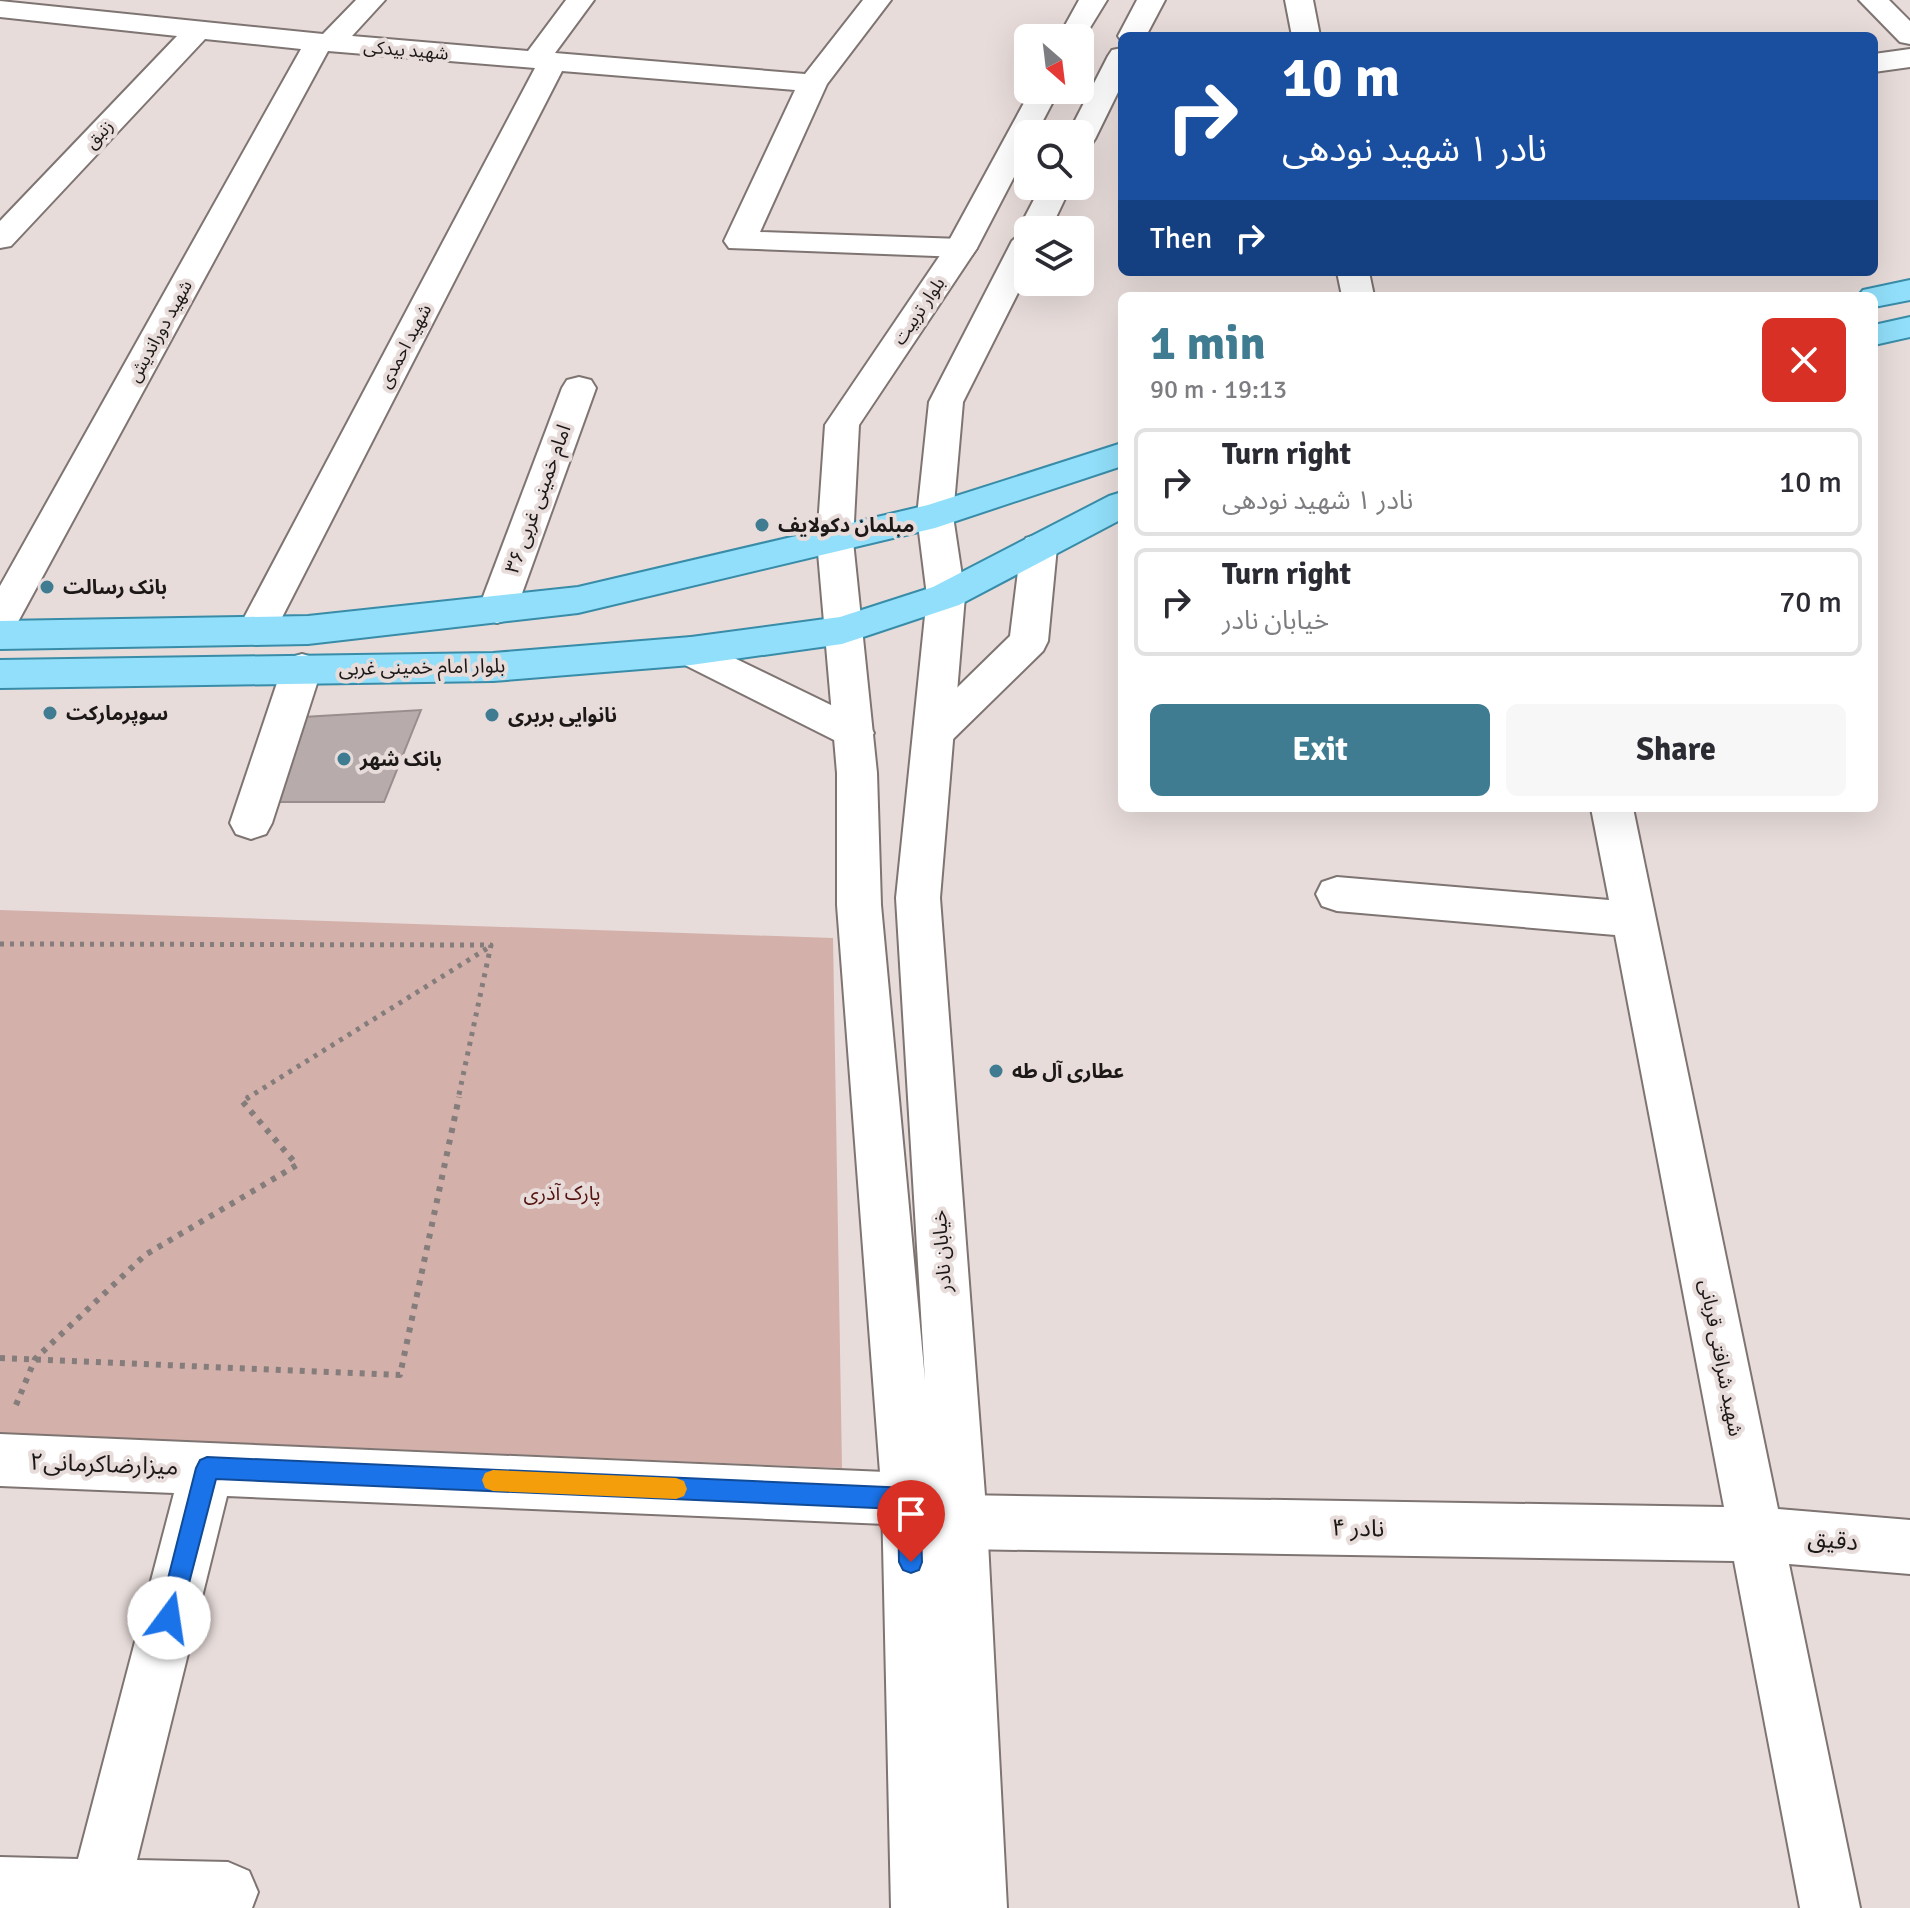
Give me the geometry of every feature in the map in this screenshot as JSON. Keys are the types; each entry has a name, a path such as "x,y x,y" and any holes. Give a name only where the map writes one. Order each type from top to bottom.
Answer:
{"main road":[{"path":"1878,296 1910,290"},
{"path":"1878,334 1910,327"},
{"path":"935,516 1118,455"},
{"path":"946,596 1118,506"},
{"name":"بلوار امام خمینی غربی","path":"0,635 308,630 578,600 935,516"},
{"name":"بلوار امام خمینی غربی","path":"0,674 493,667 691,651 842,630 946,596"}],"street":[{"name":"شهید دوراندیش","path":"0,620 325,43 371,0"},
{"name":"شهید احمدی","path":"256,631 545,61 580,0"},
{"path":"877,0 813,83 740,241 961,248"},
{"path":"1080,24 1093,0"},
{"path":"1134,32 1151,0"},
{"path":"1299,0 1305,32"},
{"path":"1873,0 1910,36"},
{"name":"شهید بیدکی","path":"4,13 79,8 189,19 325,43 813,83"},
{"name":"زنبق","path":"0,239 189,19"},
{"path":"1878,62 1910,58"},
{"path":"1090,120 1118,64"},
{"name":"بلوار تربیت","path":"842,630 835,541 842,425 961,248 1038,104"},
{"path":"935,516 946,402 1014,268"},
{"name":"امام خمینی غربی ۳۶","path":"497,610 579,388"},
{"name":"خیابان نادر","path":"935,516 946,596 936,732 918,898 960,1522 977,1908"},
{"path":"936,732 1029,641 1039,547"},
{"path":"842,630 854,733 859,905 909,1499 921,1908"},
{"path":"691,651 854,733"},
{"path":"251,823 302,668"},
{"name":"شهید شرافتی قربانی","path":"1613,812 1830,1908"},
{"path":"1337,894 1634,919"},
{"name":"میزارضاکرمانی۲","path":"0,1460 909,1499"},
{"path":"100,1889 207,1468"},
{"name":"نادر ۴","path":"960,1522 1756,1534"},
{"name":"دقیق","path":"1756,1534 1910,1547"},
{"path":"0,1887 228,1892"}],"path":[{"path":"0,944 491,945"},
{"path":"35,1359 145,1255 297,1165 242,1101 491,945"},
{"path":"0,1358 400,1375 491,945"}],"green space":[{"name":"پارک آذری","path":"0,910 833,938 842,1468 0,1433"}],"building":[{"name":"بانک شهر","path":"421,710 384,802 272,802 303,717"}],"slow traffic":[{"path":"493,1480 676,1489"}],"place":[{"name":"مبلمان دکولایف","path":"762,525"},
{"name":"بانک رسالت","path":"47,587"},
{"name":"سوپرمارکت","path":"50,713"},
{"name":"نانوایی بربری","path":"492,715"},
{"name":"بانک شهر","path":"344,759"},
{"name":"عطاری آل طه","path":"996,1071"}],"route":[{"path":"169,1618 207,1468 909,1499 911,1562"}]}
